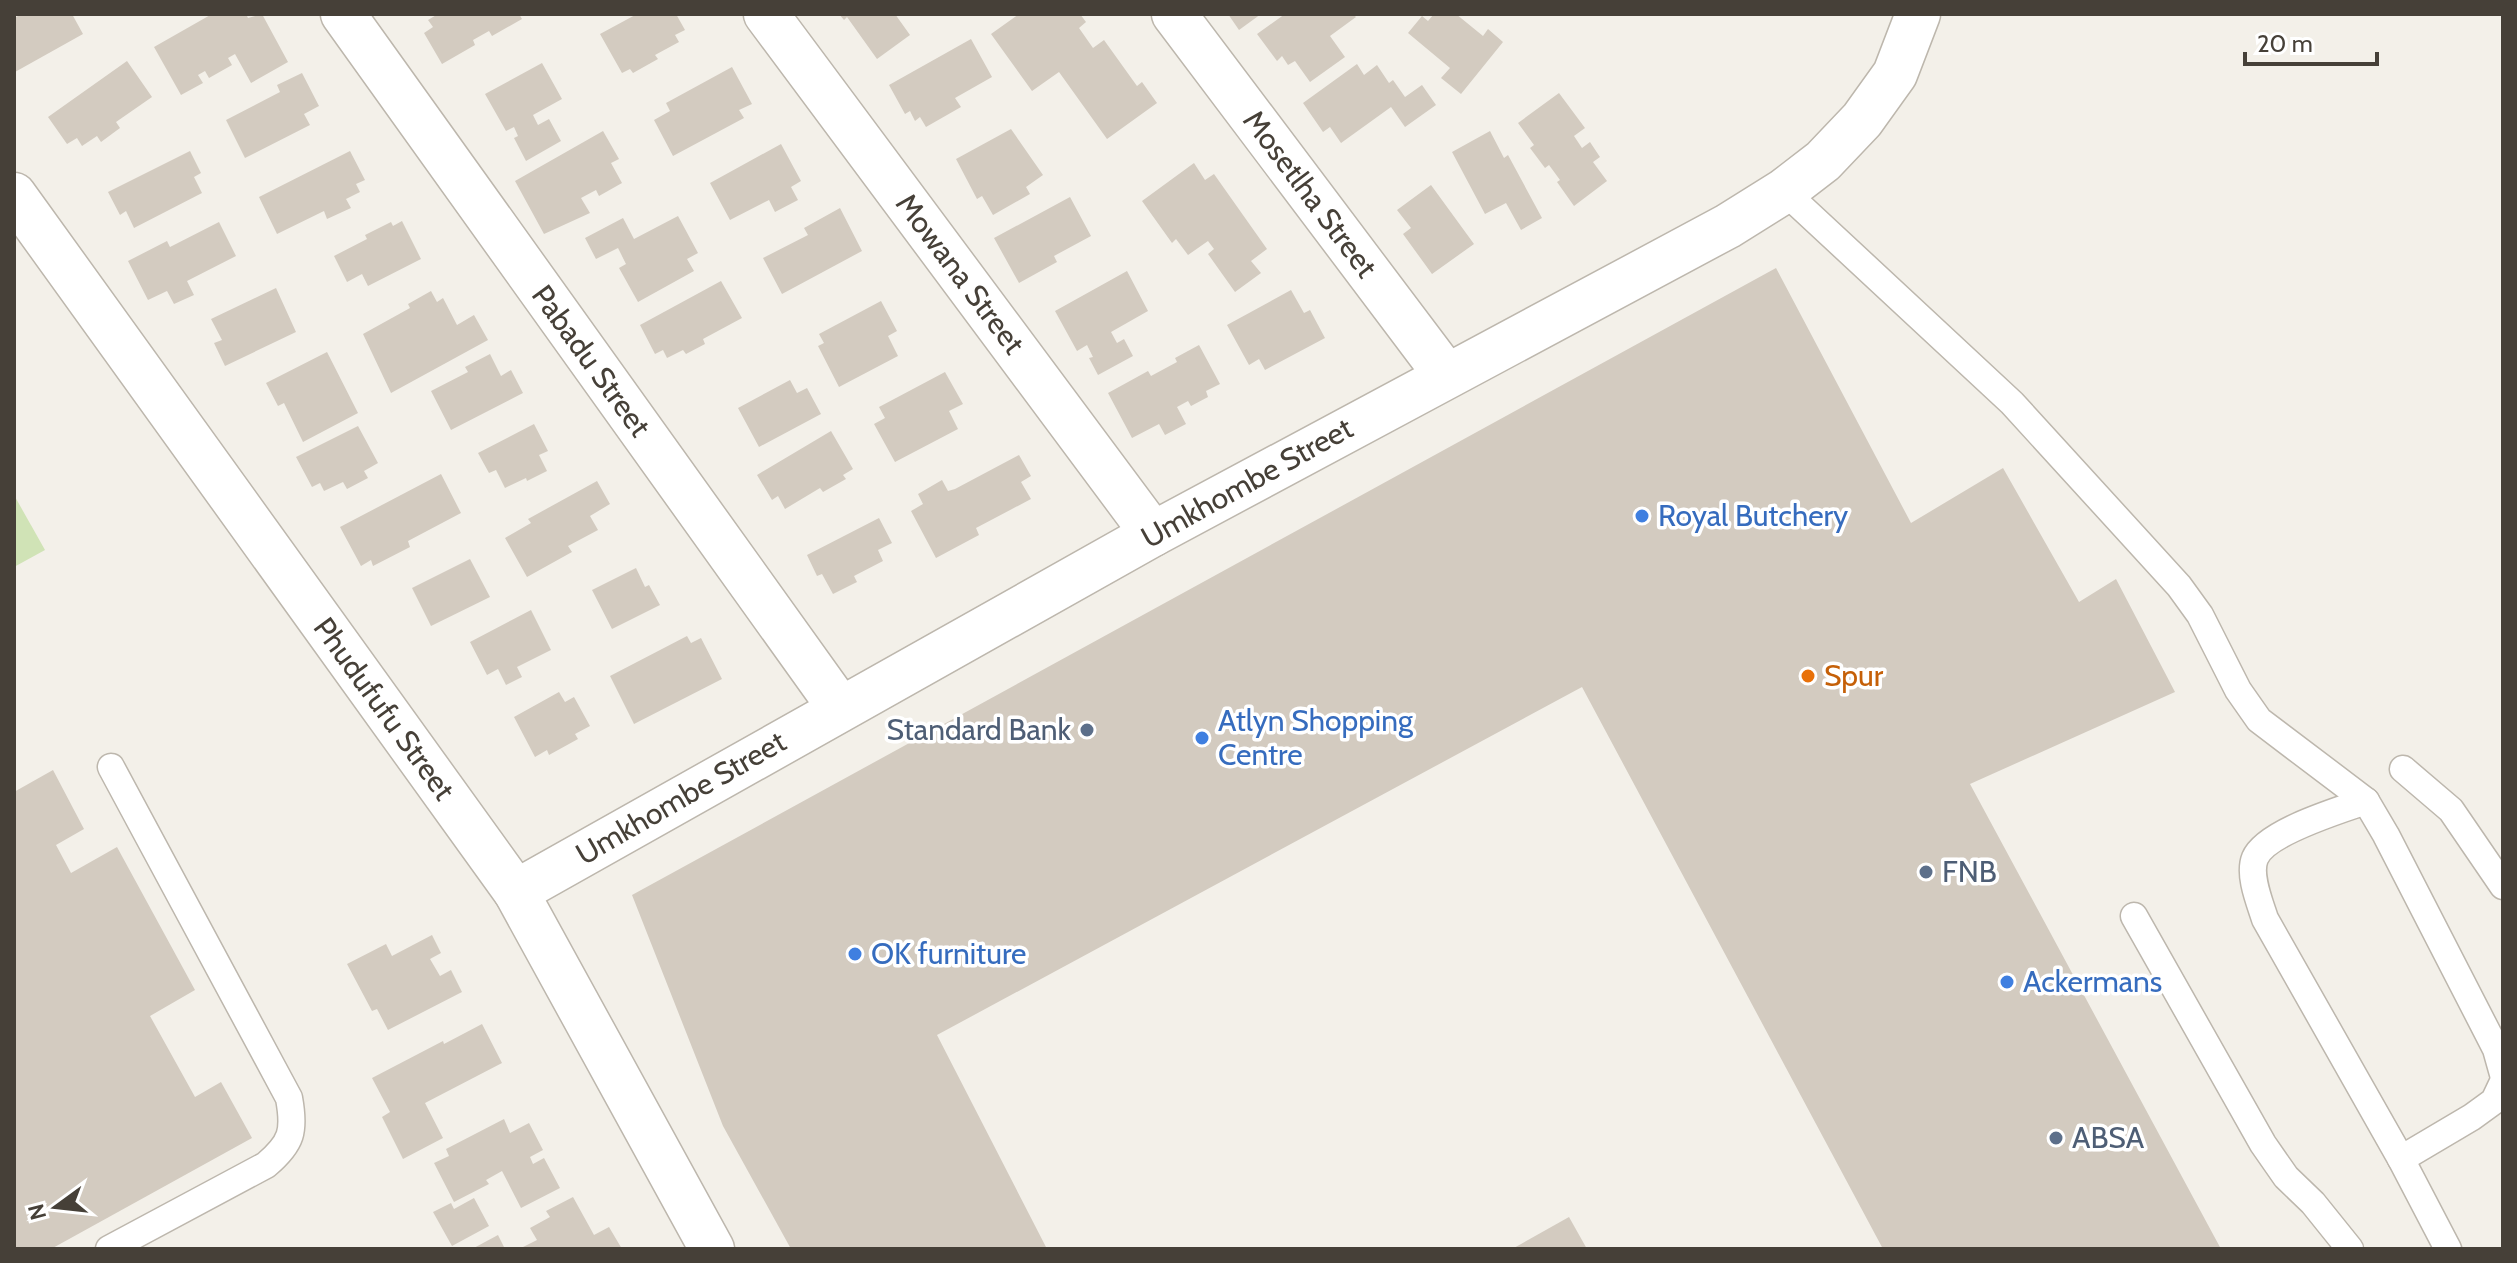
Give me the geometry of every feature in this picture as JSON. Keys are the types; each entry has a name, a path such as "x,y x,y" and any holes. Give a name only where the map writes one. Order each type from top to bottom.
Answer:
{"street":[{"name":"Pabadu Street","path":"343,14 840,708"},
{"name":"Mowana Street","path":"766,14 1153,534"},
{"name":"Mosetlha Street","path":"1174,14 1446,375"},
{"name":"Umkhombe Street","path":"516,892 1153,534 1728,226 1784,191 1823,161 1862,120 1895,74 1918,14"},
{"name":"Phudufufu Street","path":"14,195 516,892 712,1249"}],"lane":[{"path":"1784,191 2012,403 2179,586 2200,615 2238,690 2259,720 2366,801 2496,1049 2503,1074"},
{"path":"109,1249 266,1165 286,1148 293,1122 289,1098 111,767"},
{"path":"2403,769 2451,810 2503,886"},
{"path":"2366,801 2322,815 2271,840 2255,858 2254,884 2265,919 2401,1159 2448,1249"},
{"path":"2134,916 2263,1144 2286,1177 2313,1203 2350,1249"},
{"path":"2401,1159 2494,1101 2503,1082"}],"green space":[{"path":"14,495 45,550 14,567"}],"building":[{"path":"22,14 72,14 83,34 15,72 14,18"},
{"path":"212,14 246,14 248,18 262,14 288,62 251,83 235,54 228,58 232,65 209,78 205,71 198,75 203,83 181,95 154,47"},
{"path":"438,14 519,14 522,19 492,36 489,31 473,40 475,45 442,64 424,33 433,27 428,20"},
{"path":"637,14 676,14 685,30 675,35 679,42 655,55 658,59 633,73 630,69 622,73 600,34"},
{"path":"839,14 895,14 910,35 877,59 847,17 844,20"},
{"path":"1019,14 1080,14 1086,22 1079,28 1093,48 1104,40 1137,86 1142,82 1157,103 1107,139 1059,72 1032,91 991,34"},
{"path":"1228,14 1261,14 1239,30"},
{"path":"1285,14 1353,14 1356,17 1330,36 1345,57 1310,82 1295,61 1288,65 1282,56 1277,61 1257,34"},
{"path":"1434,14 1456,14 1483,36 1488,29 1503,42 1461,94 1441,78 1450,68 1408,33 1422,16 1428,21"},
{"path":"971,39 992,77 955,98 961,107 926,127 920,117 915,121 910,111 905,114 889,85"},
{"path":"127,61 152,97 116,122 120,128 101,142 97,136 82,146 77,138 67,144 48,117"},
{"path":"542,63 562,99 533,115 538,125 549,119 561,141 526,161 514,138 518,136 514,127 506,131 485,94"},
{"path":"1357,64 1364,75 1377,65 1389,83 1393,80 1405,97 1422,85 1436,105 1405,127 1391,107 1341,143 1330,127 1323,132 1303,103"},
{"path":"732,67 752,104 739,110 744,118 673,156 654,120 670,111 666,103"},
{"path":"302,73 319,106 304,114 310,125 245,158 226,120 280,92 277,85"},
{"path":"1559,93 1585,128 1574,136 1582,148 1590,142 1600,157 1593,162 1607,181 1574,206 1549,165 1545,168 1530,148 1534,145 1518,123"},
{"path":"1011,129 1043,175 1026,187 1030,194 993,215 982,196 977,199 956,159"},
{"path":"603,131 619,159 611,163 622,183 599,196 596,190 581,198 590,213 544,234 515,181"},
{"path":"1490,131 1504,158 1508,155 1542,218 1521,230 1506,203 1485,214 1452,152"},
{"path":"781,144 801,181 791,187 798,200 775,212 769,200 730,220 710,183"},
{"path":"190,151 201,173 194,177 202,193 134,228 126,211 120,215 108,192"},
{"path":"350,151 365,180 356,184 360,192 346,199 351,208 327,219 324,211 277,234 259,197"},
{"path":"1194,163 1205,180 1214,174 1267,249 1251,261 1261,273 1235,292 1208,254 1214,249 1208,241 1188,255 1176,239 1172,243 1142,201"},
{"path":"1431,185 1474,244 1432,274 1403,234 1411,228 1397,210"},
{"path":"1070,197 1091,236 1054,256 1057,262 1019,283 994,238"},
{"path":"840,208 862,251 782,294 763,258 808,235 804,228"},
{"path":"678,216 698,253 687,259 694,271 638,302 619,268 626,264 618,248 596,259 585,238 623,218 634,239"},
{"path":"402,221 421,259 368,286 362,274 347,282 334,256 367,239 365,235 391,222 393,226"},
{"path":"219,222 236,256 187,281 194,295 174,304 167,291 148,300 128,261 167,241 170,247"},
{"name":"Atlyn Shopping Centre","path":"1776,268 1911,523 2003,468 2079,602 2116,579 2175,692 1970,784 2221,1249 1883,1249 1582,687 937,1035 1047,1249 791,1249 723,1126 632,895"},
{"path":"1127,271 1148,311 1111,332 1117,343 1124,339 1133,356 1098,375 1089,358 1093,357 1087,345 1077,351 1055,311"},
{"path":"721,281 742,318 703,339 705,344 686,354 683,350 667,358 663,350 655,354 640,325"},
{"path":"276,288 296,332 225,366 214,343 222,340 211,319"},
{"path":"1291,290 1304,313 1310,310 1325,338 1265,370 1259,359 1249,365 1227,325"},
{"path":"431,291 437,302 443,298 457,325 474,315 488,340 391,393 363,334 410,308 408,304"},
{"path":"881,301 897,331 888,336 898,356 839,387 818,346 824,343 819,334"},
{"path":"1199,345 1220,384 1206,391 1208,397 1191,406 1188,401 1177,407 1186,424 1165,435 1159,424 1132,438 1108,393 1148,371 1151,376"},
{"path":"327,352 358,413 303,442 284,403 278,406 266,383"},
{"path":"490,354 501,376 511,370 523,393 451,430 431,391 468,372 465,367"},
{"path":"945,372 963,404 949,411 958,429 895,462 874,424 885,418 879,407"},
{"path":"790,380 797,393 807,388 821,414 759,447 738,408"},
{"path":"534,424 548,451 539,455 547,471 505,488 496,470 489,473 478,453"},
{"path":"358,426 378,463 364,471 368,478 347,489 343,482 324,491 320,483 312,487 296,457"},
{"path":"831,431 853,469 843,475 846,479 823,492 820,488 785,509 778,496 772,500 757,475"},
{"path":"1019,455 1031,476 1021,482 1031,499 976,528 979,535 936,558 911,511 923,504 918,494 942,480 948,491 955,489"},
{"path":"441,474 461,513 408,541 410,547 373,566 371,560 361,566 340,527"},
{"path":"597,481 610,504 590,516 598,530 568,546 572,552 527,577 505,538 531,523 528,519"},
{"path":"879,518 892,543 878,550 883,561 854,576 857,582 833,594 822,574 817,576 807,555"},
{"path":"470,559 490,597 431,626 412,588"},
{"path":"636,568 645,587 649,585 660,605 612,629 592,590"},
{"path":"531,610 551,650 517,667 522,677 506,685 498,669 487,675 470,642"},
{"path":"687,636 691,643 701,638 722,679 634,724 610,676"},
{"path":"559,692 565,702 574,697 590,726 575,734 578,739 549,755 547,750 535,757 514,717"},
{"path":"53,770 84,829 56,845 71,873 117,847 195,990 150,1016 195,1097 221,1082 252,1138 51,1249 14,1249 14,792"},
{"path":"432,935 441,953 430,959 440,976 451,970 462,992 388,1030 377,1009 372,1011 347,964 386,944 392,956"},
{"path":"482,1024 502,1063 425,1103 443,1138 403,1159 382,1117 390,1112 372,1078"},
{"path":"504,1119 510,1133 529,1123 543,1150 530,1157 533,1164 544,1158 560,1188 521,1208 502,1171 486,1180 489,1184 454,1202 434,1163 449,1156 446,1149"},
{"path":"573,1197 594,1235 609,1227 622,1249 519,1249 537,1240 530,1228 550,1217 546,1211"},
{"path":"474,1198 489,1226 452,1246 433,1212 451,1203 454,1209"},
{"path":"1569,1217 1587,1249 1512,1249"},
{"path":"498,1235 505,1249 472,1249"}],"place":[{"name":"Royal Butchery","path":"1642,516"},
{"name":"Spur","path":"1808,676"},
{"name":"Standard Bank","path":"1087,730"},
{"name":"Atlyn Shopping Centre","path":"1202,738"},
{"name":"FNB","path":"1926,872"},
{"name":"OK furniture","path":"855,954"},
{"name":"Ackermans","path":"2007,982"},
{"name":"ABSA","path":"2056,1138"}]}
